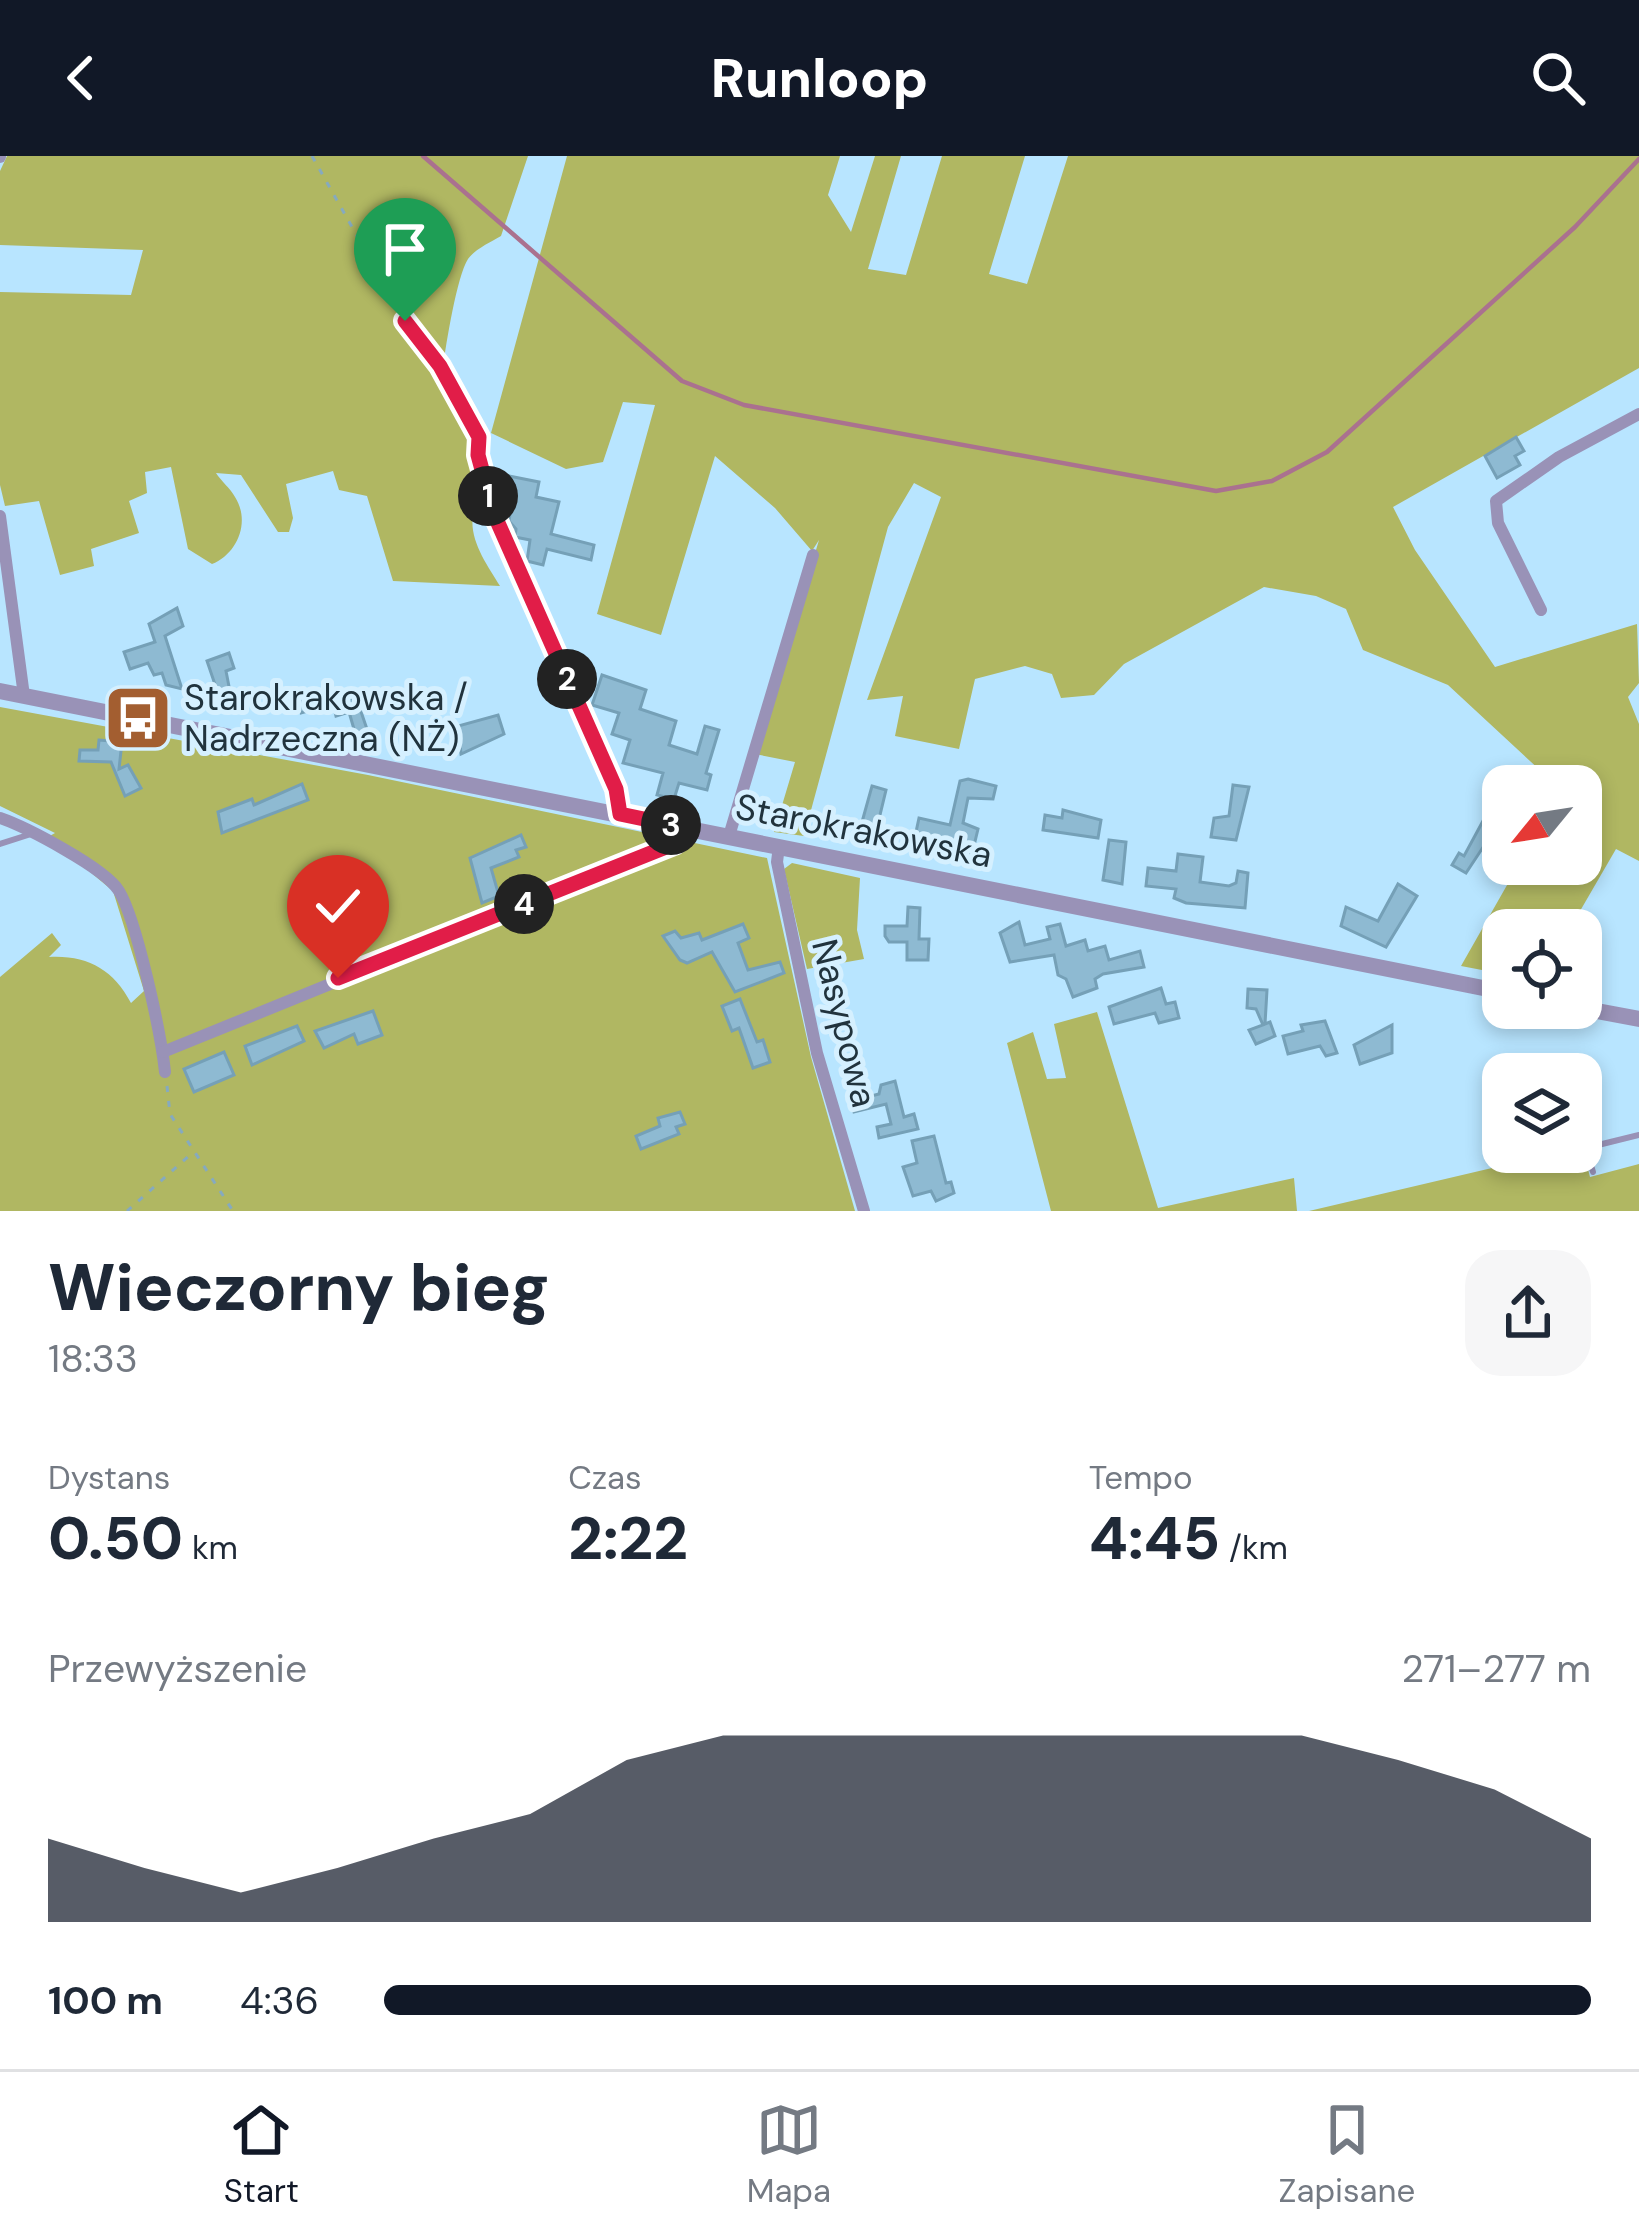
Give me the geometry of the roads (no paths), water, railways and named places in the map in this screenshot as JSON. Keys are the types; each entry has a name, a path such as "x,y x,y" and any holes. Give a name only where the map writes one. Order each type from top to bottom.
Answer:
{"street":[{"path":"1541,610 1495,516 1496,501 1526,477 1639,414"},
{"path":"479,437 478,455 494,514 616,789 620,814"},
{"path":"0,516 24,696"},
{"path":"729,836 813,555"},
{"name":"Starokrakowska","path":"0,691 1482,988"},
{"path":"0,818 117,887 165,1072"},
{"path":"163,1052 676,843 687,828"},
{"name":"Nasypowa","path":"778,846 777,862 817,1053 864,1211"},
{"path":"1602,1012 1639,1019"}],"lane":[{"path":"0,844 31,834"},
{"path":"1602,1144 1639,1136"}],"waterway":[{"path":"423,156 682,381 744,405 1216,491 1272,481 1327,452 1575,227 1639,159"}],"place":[{"name":"Starokrakowska / Nadrzeczna (NŻ)","path":"138,718"}]}
